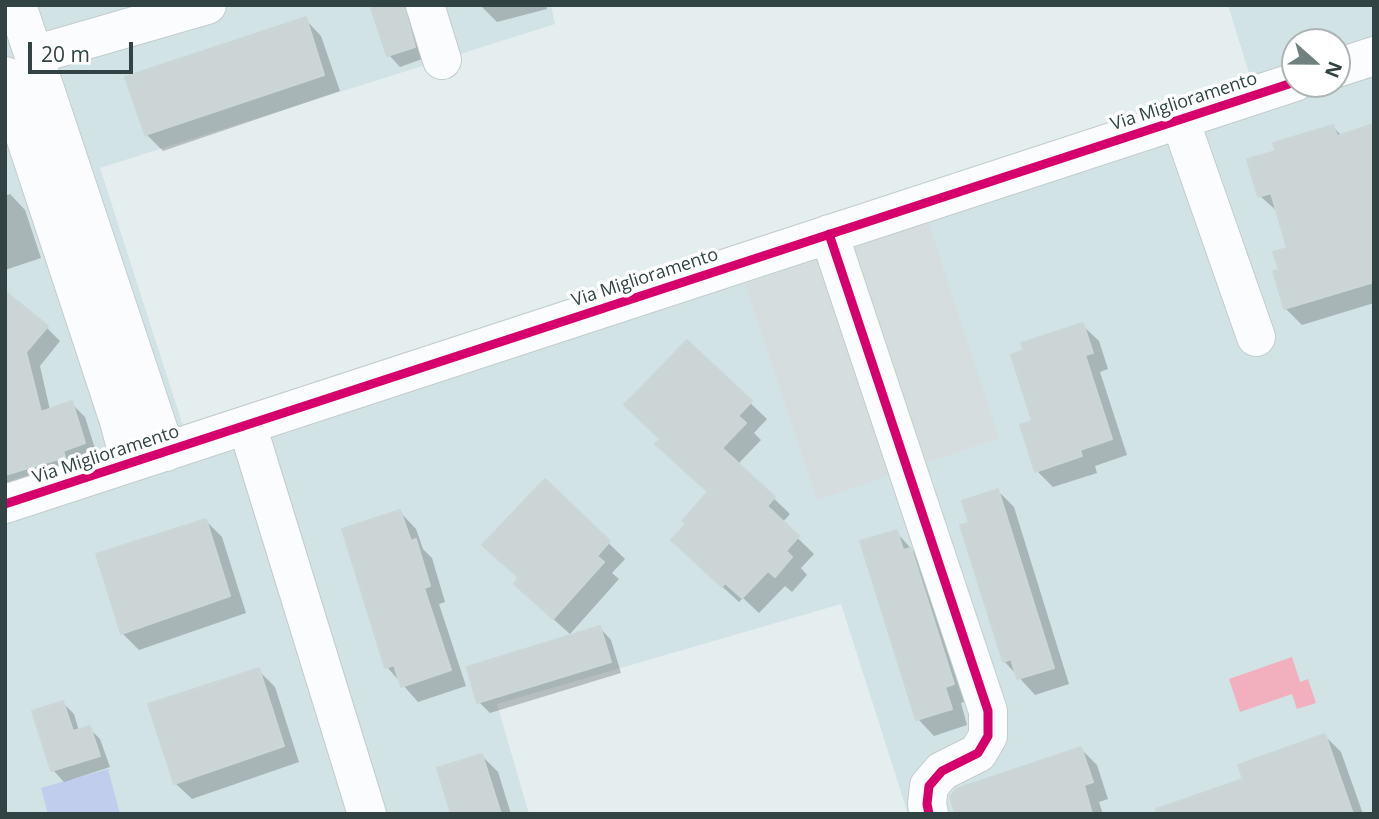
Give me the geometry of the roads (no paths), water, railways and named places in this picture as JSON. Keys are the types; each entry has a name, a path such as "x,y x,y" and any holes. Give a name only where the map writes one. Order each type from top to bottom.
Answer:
{"street":[{"path":"17,5 19,65 130,463"},
{"path":"19,65 207,5"},
{"path":"425,5 442,60"},
{"path":"1351,63 1374,56"},
{"path":"19,65 166,452"},
{"name":"Via Miglioramento","path":"5,504 1281,87"},
{"path":"1180,120 1256,337"},
{"path":"829,234 988,711 988,736 978,753 942,771 929,786 929,814"},
{"path":"247,425 367,814"}]}
